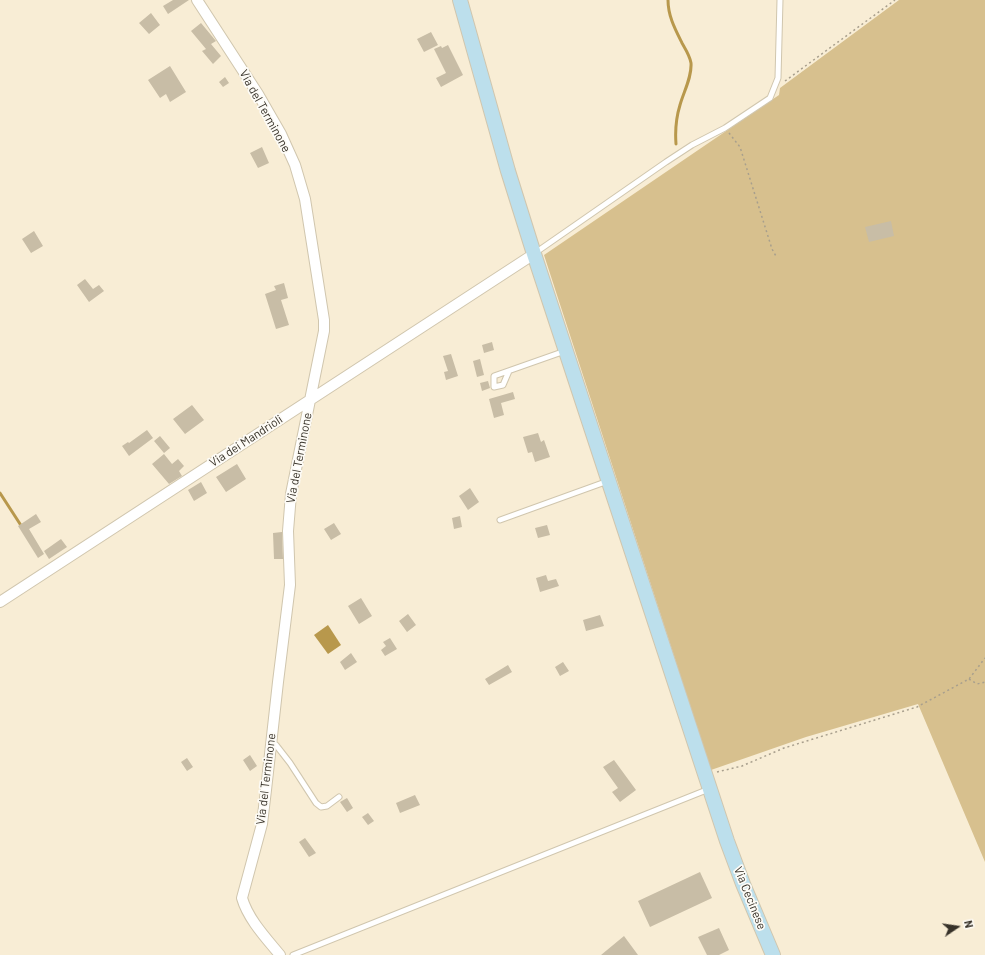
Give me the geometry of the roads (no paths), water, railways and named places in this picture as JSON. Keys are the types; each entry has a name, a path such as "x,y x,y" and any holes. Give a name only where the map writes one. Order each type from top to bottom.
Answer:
{"main road":[{"name":"Via Cecinese","path":"460,0 508,171 534,254 709,789 743,884 773,955"}],"street":[{"name":"Via del Terminone","path":"197,0 258,94 281,134 294,165 305,200 324,320 324,331 289,505 288,531 290,585 262,824 242,898 245,906 262,934 280,955"},
{"name":"Via dei Mandrioli","path":"0,602 534,254"}],"lane":[{"path":"534,254 692,145 725,128 770,98 778,78 780,0"},
{"path":"509,371 566,351"},
{"path":"500,520 609,481"},
{"path":"276,745 290,763 316,803 321,807 327,806 339,798"},
{"path":"293,955 709,789"}],"waterway":[{"path":"668,0 672,22 689,55 691,63 689,79 678,115 676,144"},
{"path":"0,493 22,527"}]}
